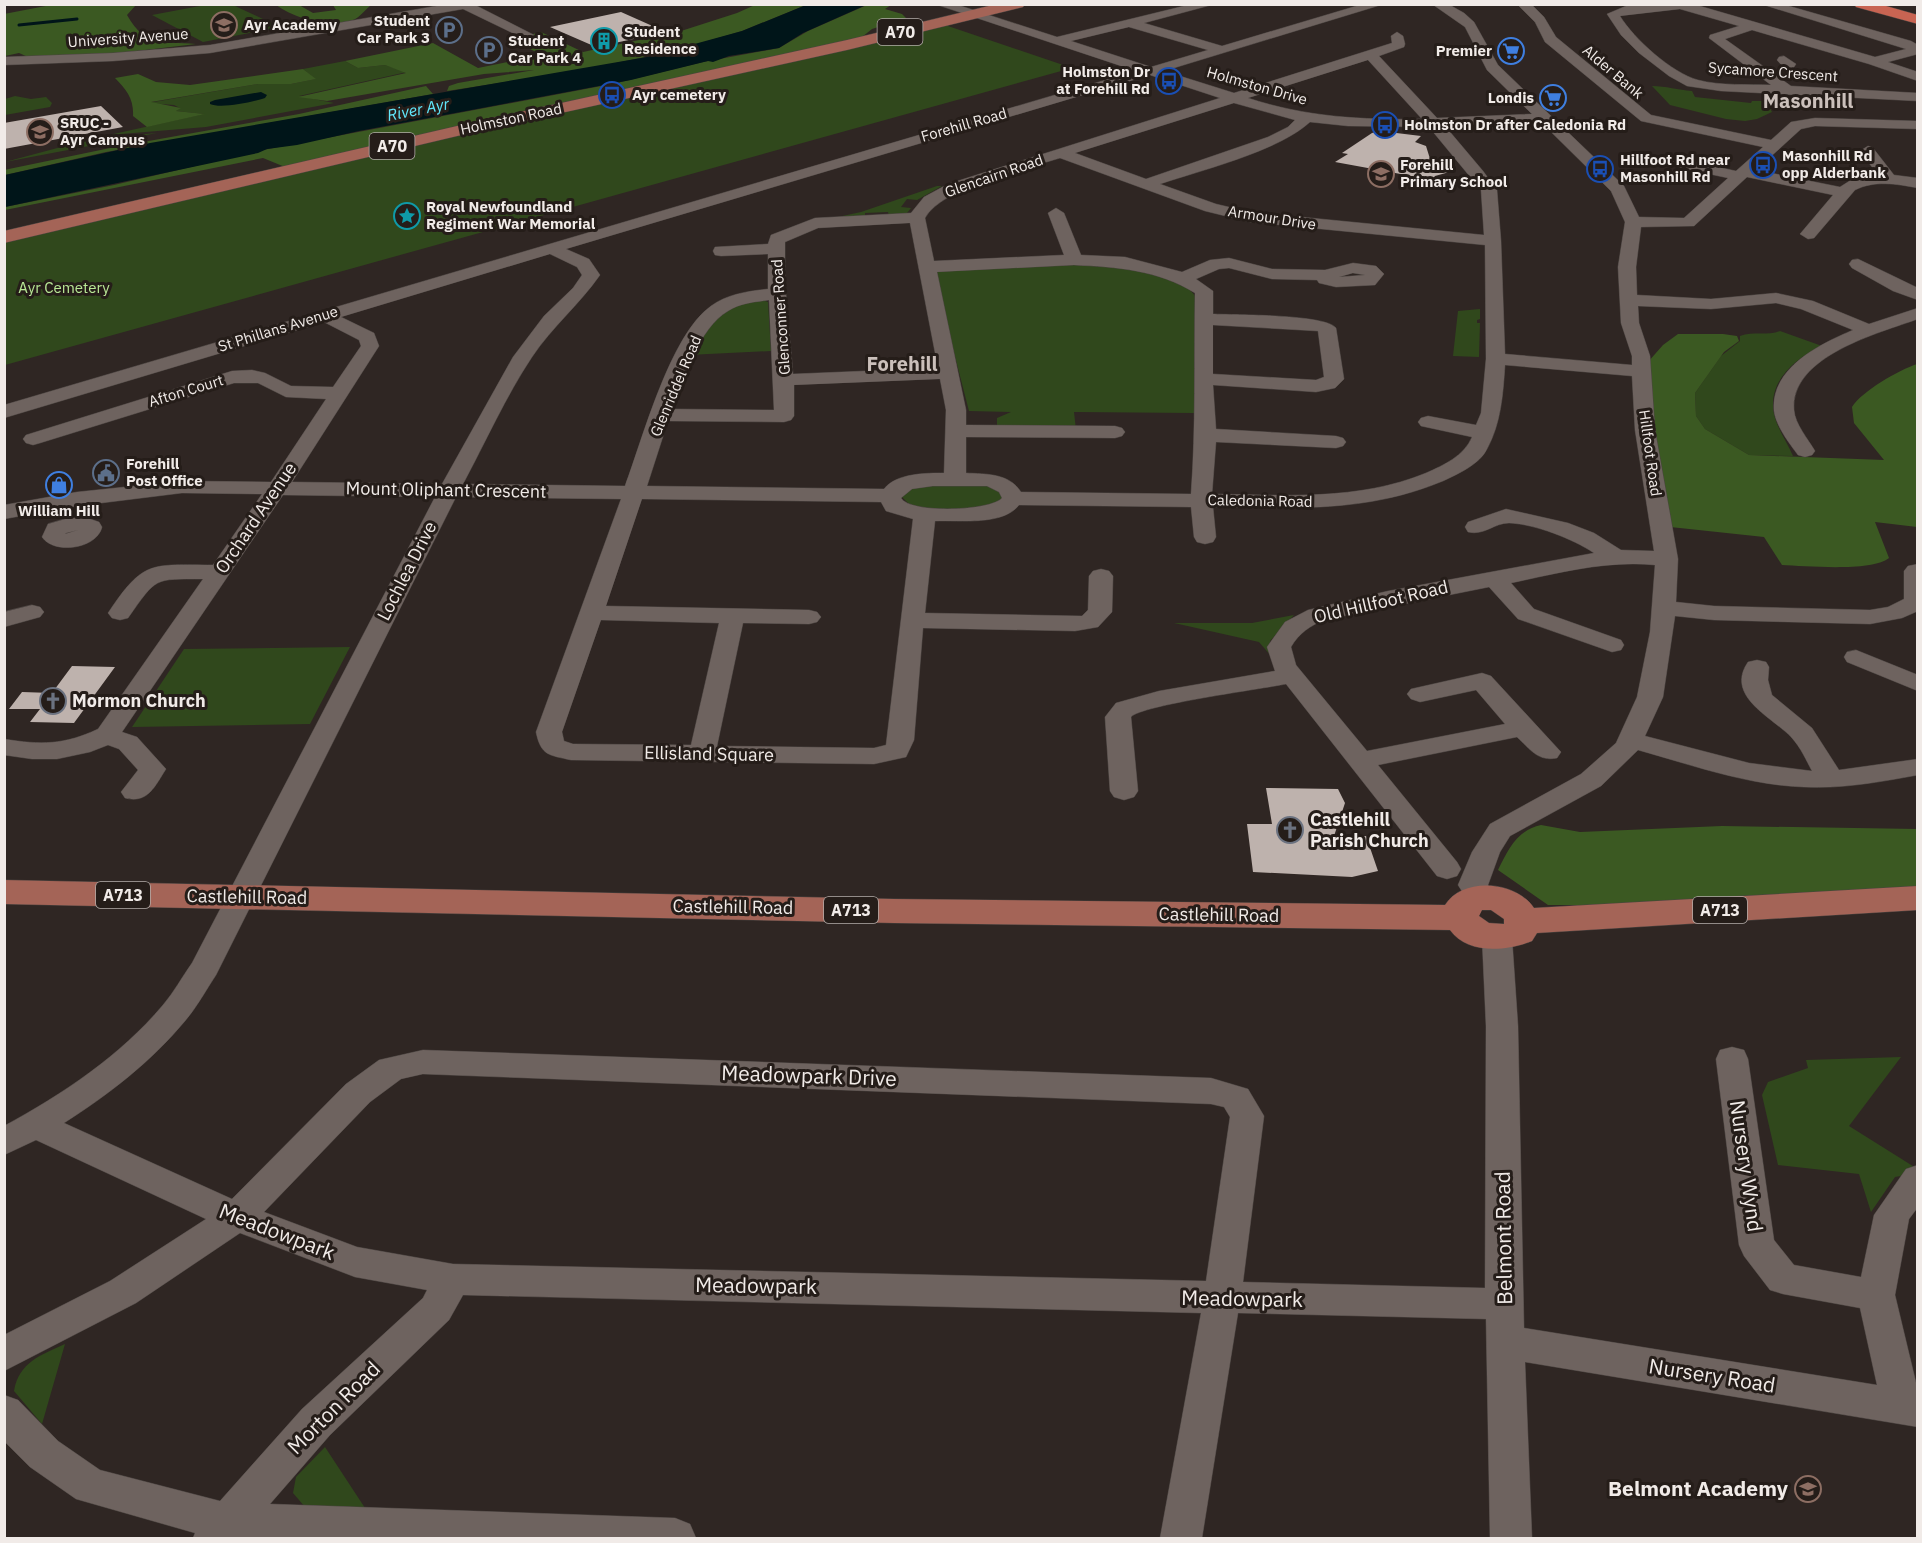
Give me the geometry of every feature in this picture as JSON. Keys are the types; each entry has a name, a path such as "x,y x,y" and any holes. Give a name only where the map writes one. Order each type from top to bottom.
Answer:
{"highway":[{"path":"1861,4 1917,20"}],"main road":[{"name":"Holmston Road","path":"4,237 425,138 1018,4"},
{"name":"Castlehill Road","path":"4,892 894,911 1471,908"},
{"name":"A713","path":"1471,908 1475,932 1917,898"}],"street":[{"name":"Holmston Drive","path":"941,4 1235,98 1306,118 1355,123 1543,118"},
{"path":"1056,42 1128,22 1209,4"},
{"path":"1438,4 1470,25 1492,67 1618,189 1633,222 1688,223 1796,125 1815,122 1917,125"},
{"name":"Alder Bank","path":"1523,4 1532,10 1550,39 1638,114 1668,124 1773,145"},
{"path":"1767,4 1906,44 1915,51 1874,61"},
{"path":"469,5 528,35"},
{"name":"University Avenue","path":"4,61 113,57 210,49 350,23 469,5"},
{"path":"1679,5 1874,61 1917,77"},
{"name":"Sycamore Crescent","path":"1679,5 1626,10 1613,14 1625,32 1639,46 1683,78 1721,87 1917,97"},
{"name":"Forehill Road","path":"551,248 1365,6"},
{"path":"1128,22 1221,50"},
{"path":"1750,26 1715,38 1788,91"},
{"name":"Glencairn Road","path":"916,218 921,208 945,191 1334,66 1364,61 1397,46 1399,44 1397,36"},
{"name":"Caledonia Road","path":"1013,498 1313,502 1366,498 1415,485 1453,469 1477,448 1491,413 1496,359 1493,308 1494,241 1489,190 1432,121 1388,74 1364,61"},
{"path":"1751,63 1786,62"},
{"path":"1146,184 1273,140 1293,130 1306,118"},
{"path":"1868,151 1890,180"},
{"name":"Armour Drive","path":"1060,153 1211,208 1250,217 1494,241"},
{"path":"1672,162 1845,193"},
{"path":"1808,234 1849,187 1862,181 1890,180 1917,183"},
{"path":"1056,213 1074,260"},
{"path":"916,218 956,410 955,480"},
{"name":"Glenconner Road","path":"661,415 784,416 786,380 777,294 777,239 815,223 916,218"},
{"name":"Hillfoot Road","path":"1471,908 1473,885 1486,852 1500,830 1590,780 1611,764 1631,740 1650,697 1665,608 1667,559 1645,430 1640,371 1641,356 1630,323 1627,267 1633,222"},
{"name":"St Phillans Avenue","path":"4,412 551,248"},
{"name":"Lochlea Drive","path":"4,1142 38,1125 92,1090 135,1053 175,1012 205,967 449,490 522,357 550,320 579,291 591,275 583,263 551,248"},
{"path":"721,251 776,249"},
{"path":"927,267 1074,260 1125,262 1183,278 1204,291 1203,379 1206,435 1201,500 1204,537"},
{"path":"1183,278 1216,264 1229,263 1266,273 1325,275"},
{"path":"1858,264 1917,295"},
{"name":"Glenriddel Road","path":"634,492 661,415 687,353 702,326 713,314 734,300 777,294"},
{"path":"1629,300 1711,304 1776,298 1807,305 1870,331"},
{"path":"1805,451 1789,426 1784,409 1784,396 1789,382 1800,368 1820,353 1917,313"},
{"name":"Orchard Avenue","path":"107,735 278,487 370,346 370,341 366,337 324,315"},
{"path":"1203,379 1316,386 1328,384 1334,379 1327,328 1316,324 1205,319"},
{"path":"1496,359 1640,371"},
{"path":"786,380 947,373"},
{"name":"Afton Court","path":"33,439 232,377 252,376 265,379 286,391 340,393"},
{"path":"1428,422 1485,432"},
{"path":"955,432 1115,432"},
{"path":"1206,435 1336,442"},
{"path":"955,480 992,481 1007,486 1013,498 1006,507 995,512 925,515 908,513 897,508 891,502 890,496 897,487 911,482 955,480"},
{"name":"Mount Oliphant Crescent","path":"4,512 77,499 182,488 278,487 890,496"},
{"name":"Ellisland Square","path":"634,492 549,732 552,746 571,752 874,756 897,751 901,740 925,515"},
{"path":"73,523 77,499"},
{"path":"1476,527 1506,516 1560,528 1586,538 1615,557"},
{"name":"Old Hillfoot Road","path":"1448,868 1284,666 1279,647 1287,632 1296,623 1334,610 1494,578 1615,557 1636,555 1667,559"},
{"path":"1665,608 1714,613 1870,617 1894,613 1917,601 1916,570"},
{"path":"120,613 141,583 154,574 162,572 219,573"},
{"path":"912,620 1076,624 1089,622 1100,612 1101,576"},
{"path":"1494,578 1526,614 1536,620 1579,638 1612,645"},
{"path":"4,620 32,612"},
{"path":"591,613 809,617"},
{"path":"702,754 733,616"},
{"path":"1856,657 1907,682"},
{"path":"1757,667 1753,681 1757,696 1786,712 1830,778"},
{"path":"1125,791 1118,717 1125,708 1159,699 1291,676"},
{"path":"1420,694 1482,681 1523,728 1548,752"},
{"path":"1360,761 1523,728"},
{"path":"4,747 24,751 64,752 83,747 107,735 128,742 153,770 135,792"},
{"path":"1631,740 1733,768 1789,778 1860,777 1917,767"},
{"name":"Belmont Road","path":"1510,930 1502,1026 1504,1304 1511,1539"},
{"name":"Nursery Wynd","path":"1732,1059 1757,1245 1783,1279 1876,1295"},
{"name":"Meadowpark Drive","path":"4,1354 123,1292 237,1217 358,1093 391,1069 423,1062 1211,1090 1236,1098 1247,1116 1222,1298 1181,1539"},
{"name":"Meadowpark","path":"38,1125 82,1148 237,1217 355,1262 453,1279 1504,1304"},
{"path":"1909,1408 1876,1295 1892,1215 1917,1179"},
{"name":"Morton Road","path":"221,1530 316,1422 436,1309 453,1279"},
{"name":"Nursery Road","path":"1506,1342 1909,1408"},
{"path":"4,1413 44,1454 90,1486 221,1530 675,1539"}],"green space":[{"path":"51,5 136,5 127,15 134,26 148,38 164,42 196,44 120,53 28,57 19,53 5,56 4,14"},
{"path":"205,5 233,5 280,27 203,42 152,15"},
{"path":"276,5 299,5 313,13 336,10 333,5 371,5 355,19 344,23 323,23 293,15"},
{"path":"755,5 806,5 742,31 674,51 582,70 447,91 449,86 458,83 534,70 484,74 327,101 298,97 406,73 385,65 358,68 345,61 433,43 478,68 542,55 524,46 533,34 541,32 583,52 681,31"},
{"path":"867,5 891,5 885,9 902,14 906,18 872,29 862,37 285,167 263,158 5,210 5,207 114,185 263,150 617,83 703,62 779,48 808,31"},
{"name":"Ayr Cemetery","path":"945,25 1072,68 5,365 4,242 188,196"},
{"path":"345,61 358,68 385,65 407,72 299,96 334,103 206,127 109,135 204,114 176,111 180,108 174,105 148,103 258,84 291,84 315,79 303,69"},
{"path":"303,69 316,79 291,84 258,84 151,102 181,108 176,111 205,114 147,127 133,116 129,96 115,78 138,74 156,82 190,85"},
{"path":"426,86 433,94 106,152 5,175 4,170 115,147 299,114"},
{"path":"1652,86 1692,91 1695,97 1751,103 1752,101 1766,101 1772,112 1757,119 1745,121 1726,119 1670,105"},
{"path":"15,96 31,99 46,97 52,103 50,107 5,115 5,99"},
{"path":"157,133 5,162 91,139"},
{"path":"942,186 917,200 907,199 901,207 911,208 907,213 889,216 888,212 865,213 865,217 833,218 861,212"},
{"path":"1091,263 1133,268 1163,275 1188,288 1196,297 1194,413 1074,412 1076,430 997,428 997,418 1011,412 969,411 933,271"},
{"path":"762,300 768,302 771,351 688,355 707,326 728,306"},
{"path":"1480,309 1480,319 1477,320 1477,323 1480,323 1479,357 1453,356 1458,311"},
{"path":"1780,331 1822,346 1792,365 1778,383 1774,394 1775,418 1793,456 1749,455 1705,429 1696,416 1695,393 1721,356 1740,341 1740,336"},
{"path":"1678,334 1737,336 1739,341 1724,352 1695,393 1696,416 1705,429 1749,455 1884,460 1854,423 1852,407 1864,394 1882,382 1917,364 1917,527 1875,522 1889,558 1881,562 1854,567 1782,565 1764,537 1661,526 1640,371 1663,345"},
{"path":"983,484 998,489 1003,498 990,508 928,510 912,507 902,497 917,485"},
{"path":"1294,615 1270,641 1271,656 1259,642 1174,623 1252,623"},
{"path":"350,647 310,724 132,727 184,649"},
{"path":"1541,825 1580,832 1722,826 1917,829 1917,889 1625,905 1548,905 1498,870 1519,836"},
{"path":"1901,1057 1849,1126 1916,1168 1906,1175 1895,1177 1871,1212 1859,1174 1778,1165 1762,1095 1768,1082 1808,1068 1806,1060"},
{"path":"65,1344 42,1424 14,1391 26,1366"},
{"path":"325,1447 365,1508 305,1507 293,1493 296,1477"}],"water":[{"name":"River Ayr","path":"806,5 866,5 803,33 779,48 729,56 713,62 708,61 631,80 267,149 258,153 5,207 5,175 150,143 647,57 742,31"},
{"path":"261,92 267,95 265,98 229,105 210,104 215,100"}],"building":[{"path":"621,12 666,32 596,47 550,27"},
{"path":"101,106 123,127 4,149 4,123"},
{"name":"Forehill Primary School","path":"1380,131 1421,136 1415,142 1426,146 1431,162 1453,171 1435,176 1435,185 1408,183 1406,175 1335,162 1348,154 1342,153 1372,133"},
{"name":"Mormon Church","path":"72,666 115,667 74,723 30,722 40,709 9,709 22,692 52,693"},
{"name":"Castlehill Parish Church","path":"1266,788 1338,789 1345,803 1334,836 1366,836 1378,871 1352,877 1253,872 1247,824 1272,824"}],"waterway":[{"path":"19,25 77,19"}],"place":[{"name":"Ayr Academy","path":"224,25"},
{"name":"Student Car Park 3","path":"449,30"},
{"name":"Student Residence","path":"604,41"},
{"name":"Student Car Park 4","path":"489,50"},
{"name":"Premier","path":"1511,51"},
{"name":"Holmston Dr at Forehill Rd","path":"1169,81"},
{"name":"Ayr cemetery","path":"612,95"},
{"name":"Londis","path":"1553,98"},
{"name":"Holmston Dr after Caledonia Rd","path":"1385,125"},
{"name":"SRUC - Ayr Campus","path":"40,132"},
{"name":"Masonhill Rd opp Alderbank","path":"1763,165"},
{"name":"Hillfoot Rd near Masonhill Rd","path":"1600,169"},
{"name":"Forehill Primary School","path":"1381,174"},
{"name":"Royal Newfoundland Regiment War Memorial","path":"407,216"},
{"name":"Forehill Post Office","path":"106,473"},
{"name":"William Hill","path":"59,485"},
{"name":"Mormon Church","path":"53,701"},
{"name":"Castlehill Parish Church","path":"1290,830"},
{"name":"Belmont Academy","path":"1808,1489"}],"district":[{"name":"Masonhill","path":"1808,101"},
{"name":"Forehill","path":"902,364"}]}
